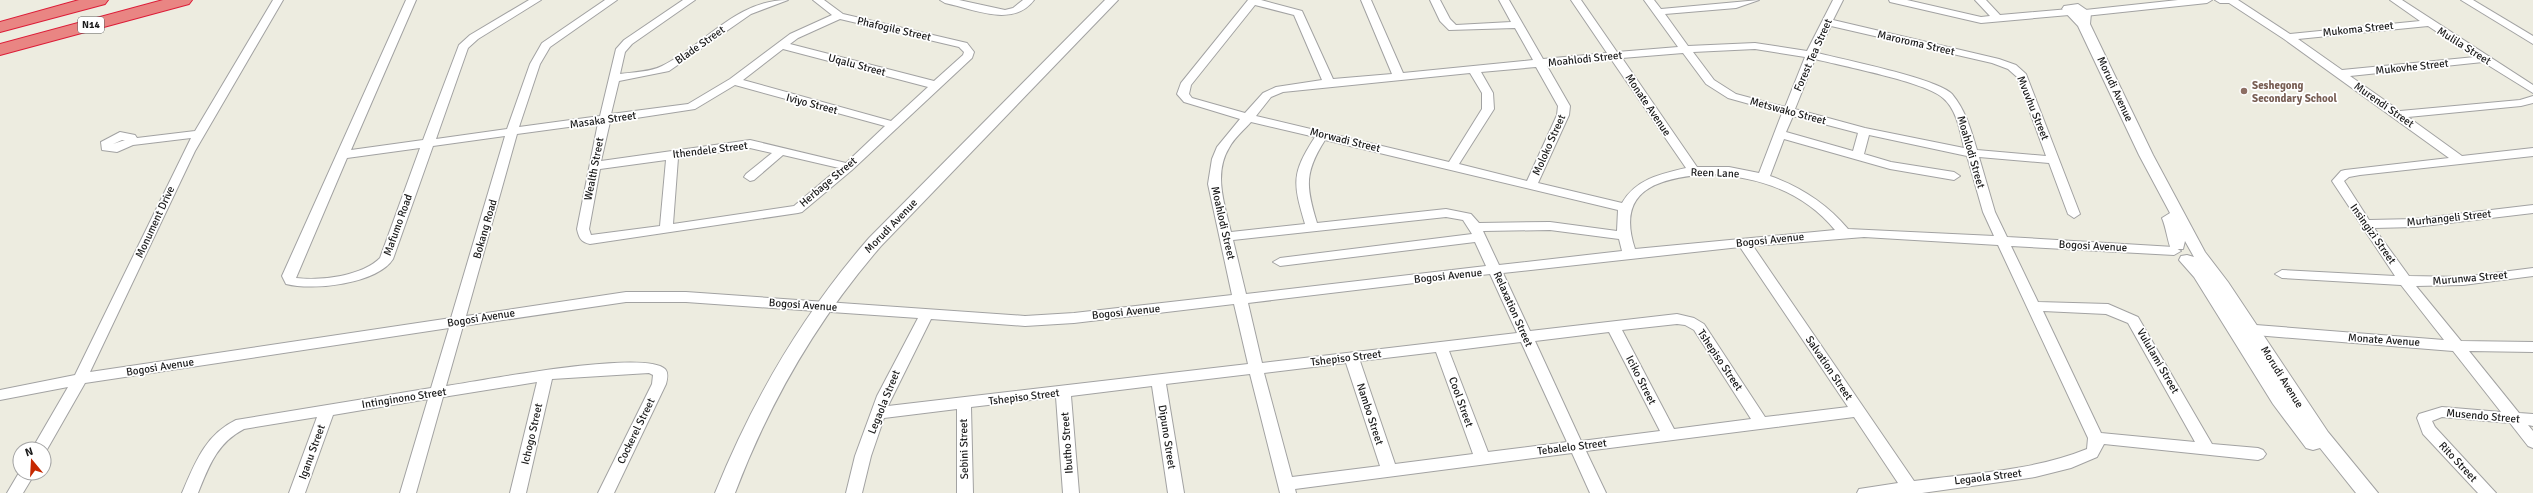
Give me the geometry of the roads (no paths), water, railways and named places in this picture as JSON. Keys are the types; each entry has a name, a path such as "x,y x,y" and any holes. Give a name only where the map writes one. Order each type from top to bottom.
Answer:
{"highway":[{"name":"N14","path":"0,27 99,0"},
{"name":"N14","path":"0,50 183,0"}],"street":[{"name":"Monument Drive","path":"45,441 80,379 198,134 278,0"},
{"name":"Mafumo Road","path":"411,0 289,276 295,282 318,281 364,273 383,263 426,143 464,47 474,37 536,0"},
{"name":"Wealth Street","path":"603,240 590,240 583,232 594,166 620,52 624,44 690,0"},
{"name":"Blade Street","path":"613,79 665,69 747,12 783,0"},
{"name":"Phafogile Street","path":"818,0 839,16 963,46 968,50 968,56"},
{"path":"945,0 999,12 1011,12 1021,8 1029,0"},
{"name":"Morudi Avenue","path":"725,493 750,430 821,307 875,242 1112,0"},
{"path":"1253,0 1298,13 1329,83"},
{"name":"Morwadi Street","path":"1253,0 1183,88 1185,98 1192,102 1246,117 1322,134 1625,208"},
{"path":"1366,0 1399,76"},
{"path":"1435,0 1445,21 1453,28 1517,25"},
{"name":"Moloko Street","path":"1504,0 1517,25 1562,98 1565,111 1531,186"},
{"name":"Monate Avenue","path":"1576,0 1693,170"},
{"name":"Metswako Street","path":"1649,0 1710,82 1722,92 1789,112 1864,131 1971,152"},
{"path":"1658,12 1736,5 1754,0"},
{"name":"Forest Tea Street","path":"1763,177 1811,55 1838,0"},
{"path":"1894,0 1994,19 2076,10 2207,0"},
{"path":"1980,0 1992,10 1994,19"},
{"path":"2220,0 2235,0"},
{"name":"Murendi Street","path":"2235,0 2460,160"},
{"name":"Mulila Street","path":"2395,0 2427,23 2533,90"},
{"path":"2466,0 2533,41"},
{"name":"Bokang Road","path":"408,493 512,132 535,64 546,45 608,1"},
{"name":"Morudi Avenue","path":"2076,10 2146,155 2187,252"},
{"name":"Masaka Street","path":"342,155 691,107 734,82 780,45 794,36 839,16"},
{"name":"Maroroma Street","path":"1828,22 2004,64"},
{"name":"Mukoma Street","path":"2288,37 2427,23"},
{"name":"Uqalu Street","path":"780,45 935,85"},
{"name":"Moahlodi Street","path":"1287,489 1256,369 1215,193 1215,172 1223,147 1261,100 1273,92 1329,83 1542,64 1686,49 1755,46 1811,55 1919,82 1940,90 1957,106 1982,190 2002,240 2035,306 2096,438"},
{"name":"Herbage Street","path":"603,240 798,209 848,167 891,124 968,56"},
{"name":"Mukovhe Street","path":"2339,74 2485,59"},
{"name":"Mvuvhu Street","path":"2004,64 2022,76 2052,160 2074,214"},
{"path":"1452,166 1488,109 1490,99 1488,93 1474,70"},
{"name":"Iviyo Street","path":"734,82 891,124"},
{"path":"2398,115 2521,103 2533,99"},
{"path":"1857,156 1864,131"},
{"path":"130,142 198,134"},
{"path":"1312,228 1302,192 1301,174 1303,164 1322,134"},
{"path":"1780,134 1890,165 1954,176"},
{"name":"Ithendele Street","path":"594,166 750,144 782,150 848,167"},
{"path":"750,177 782,150"},
{"path":"1971,152 2052,160"},
{"name":"Insingizi Street","path":"2533,152 2360,171 2340,178 2340,187 2406,282 2533,442"},
{"path":"666,230 672,154"},
{"name":"Morudi Avenue","path":"2146,155 2160,198 2176,232 2200,273 2244,329 2321,438 2368,493"},
{"name":"Reen Lane","path":"1625,208 1635,194 1645,186 1673,174 1693,170 1716,170 1763,177 1792,190 1819,205 1845,234"},
{"path":"1625,208 1622,226 1630,254"},
{"name":"Murhangeli Street","path":"2365,224 2415,223 2533,209"},
{"name":"Relaxation Street","path":"1226,237 1454,213 1467,217 1477,232 1496,270 1598,493"},
{"path":"1280,262 1477,232 1550,226 1624,236"},
{"name":"Bogosi Avenue","path":"0,395 80,379 582,302 647,296 1001,320 1049,320 1630,254 1845,234 2002,240 2187,252"},
{"name":"Salvation Street","path":"1744,243 1912,490"},
{"name":"Murunwa Street","path":"2282,274 2406,282 2463,281 2533,272"},
{"name":"Vululami Street","path":"2035,306 2108,309 2134,320 2207,449"},
{"name":"Legaola Street","path":"854,493 863,456 892,378 926,315"},
{"name":"Tshepiso Street","path":"878,413 1677,319 1695,324 1703,332 1761,423"},
{"name":"Iciko Street","path":"1613,326 1668,434"},
{"name":"Morudi Avenue","path":"2244,329 2279,399 2356,493"},
{"name":"Monate Avenue","path":"2244,329 2457,346 2533,347"},
{"name":"Cool Street","path":"1441,347 1482,458"},
{"name":"Nambo Street","path":"1352,358 1389,470"},
{"name":"Intinginono Street","path":"190,493 212,444 224,432 252,421 546,374 644,367 657,370"},
{"name":"Cockerel Street","path":"606,493 659,384 660,373 657,370"},
{"name":"Ichogo Street","path":"518,493 546,374"},
{"name":"Dipuno Street","path":"1158,380 1176,493"},
{"name":"Ibutho Street","path":"1063,392 1071,493"},
{"name":"Sebini Street","path":"964,404 965,493"},
{"name":"Iganu Street","path":"297,493 328,410"},
{"name":"Tebalelo Street","path":"1287,489 1389,470 1858,411"},
{"name":"Musendo Street","path":"2428,430 2424,418 2442,412 2533,420"},
{"name":"Rito Street","path":"2428,430 2488,493"},
{"path":"2096,438 2258,454"},
{"name":"Legaola Street","path":"1865,493 1912,490 2036,471 2066,464 2092,453 2096,446 2096,438"},
{"path":"15,493 22,481"}],"place":[{"name":"Seshegong Secondary School","path":"2244,91"}]}
